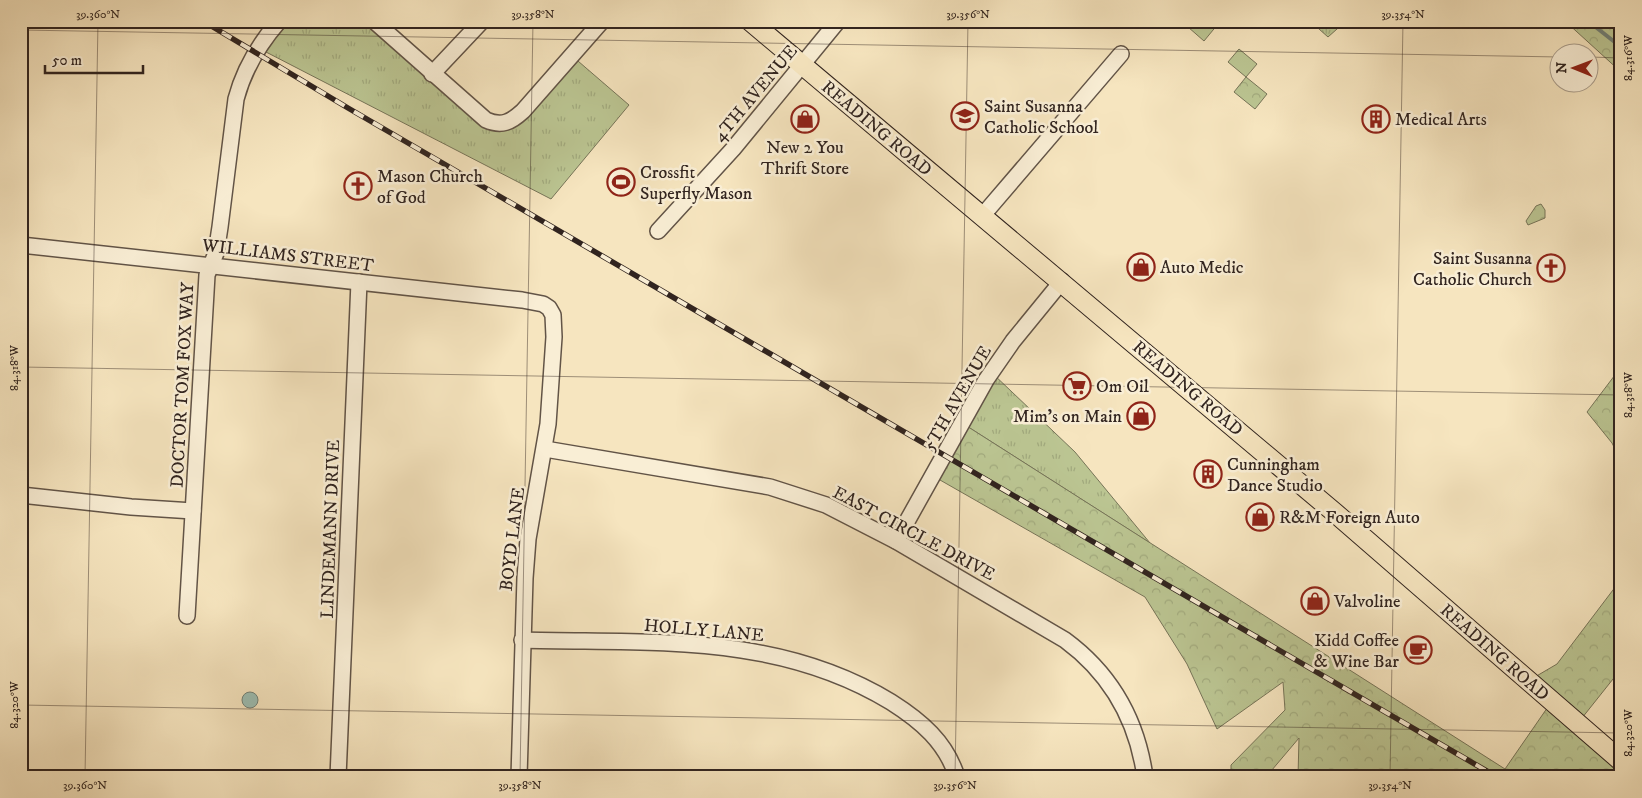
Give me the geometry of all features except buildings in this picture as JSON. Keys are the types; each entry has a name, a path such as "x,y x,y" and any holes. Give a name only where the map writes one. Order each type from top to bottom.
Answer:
{"main road":[{"name":"READING ROAD","path":"750,21 1342,518 1621,761"}],"street":[{"name":"DOCTOR TOM FOX WAY","path":"187,616 206,281 216,253 236,99 242,79 255,52 279,21"},
{"path":"374,21 486,120 498,124 512,120 523,111 602,21"},
{"path":"432,74 482,21"},
{"name":"4TH AVENUE","path":"658,231 733,149 838,21"},
{"path":"983,215 1121,54"},
{"name":"WILLIAMS STREET","path":"21,245 211,264 522,300 543,304 549,308"},
{"name":"5TH AVENUE","path":"896,541 986,380 1013,341 1062,281"},
{"name":"LINDEMANN DRIVE","path":"338,777 359,282"},
{"name":"BOYD LANE","path":"519,777 522,640 528,539 545,449 554,337 553,316 549,308"},
{"name":"EAST CIRCLE DRIVE","path":"545,449 770,487 826,505 896,541 1065,640 1087,658 1113,686 1123,703 1135,730 1145,777"},
{"path":"21,495 131,507 193,511"},
{"name":"HOLLY LANE","path":"522,640 725,647 804,662 872,690 925,725 948,754 957,777"}],"green space":[{"path":"279,21 375,21 498,124 571,55 629,105 551,199 266,52 262,42"},
{"path":"1193,21 1215,21 1218,24 1204,41 1188,27"},
{"path":"1310,21 1346,21 1328,37"},
{"path":"1565,21 1621,21 1621,72 1600,53 1600,42 1588,42"},
{"path":"1239,49 1257,64 1246,77 1228,62"},
{"path":"1246,77 1267,94 1255,109 1234,92"},
{"path":"1541,204 1545,210 1545,218 1528,225 1526,221 1536,206"},
{"path":"1621,367 1621,461 1612,443 1587,412"},
{"path":"991,372 1075,452 1150,543 962,423"},
{"path":"962,423 1505,769 1552,701 1528,681 1557,664 1616,586 1621,563 1621,669 1578,723 1621,761 1621,777 1298,777 1299,738 1266,777 1231,777 1231,765 1285,710 1283,682 1217,729 1187,664 1145,597 933,476"}],"water":[{"path":"247,692 253,692 258,697 256,706 247,708 242,703 242,697"}],"waterway":[{"path":"1588,21 1621,47"}],"railway":[{"path":"203,21 348,108 1497,777"}],"place":[{"name":"Saint Susanna Catholic School","path":"965,116"},
{"name":"New 2 You Thrift Store","path":"805,119"},
{"name":"Medical Arts","path":"1376,119"},
{"name":"Crossfit Superfly Mason","path":"621,182"},
{"name":"Mason Church of God","path":"358,186"},
{"name":"Auto Medic","path":"1141,267"},
{"name":"Saint Susanna Catholic Church","path":"1551,268"},
{"name":"Om Oil","path":"1077,386"},
{"name":"Mim’s on Main","path":"1141,416"},
{"name":"Cunningham Dance Studio","path":"1208,474"},
{"name":"R&M Foreign Auto","path":"1260,517"},
{"name":"Valvoline","path":"1315,601"},
{"name":"Kidd Coffee & Wine Bar","path":"1418,650"}]}
